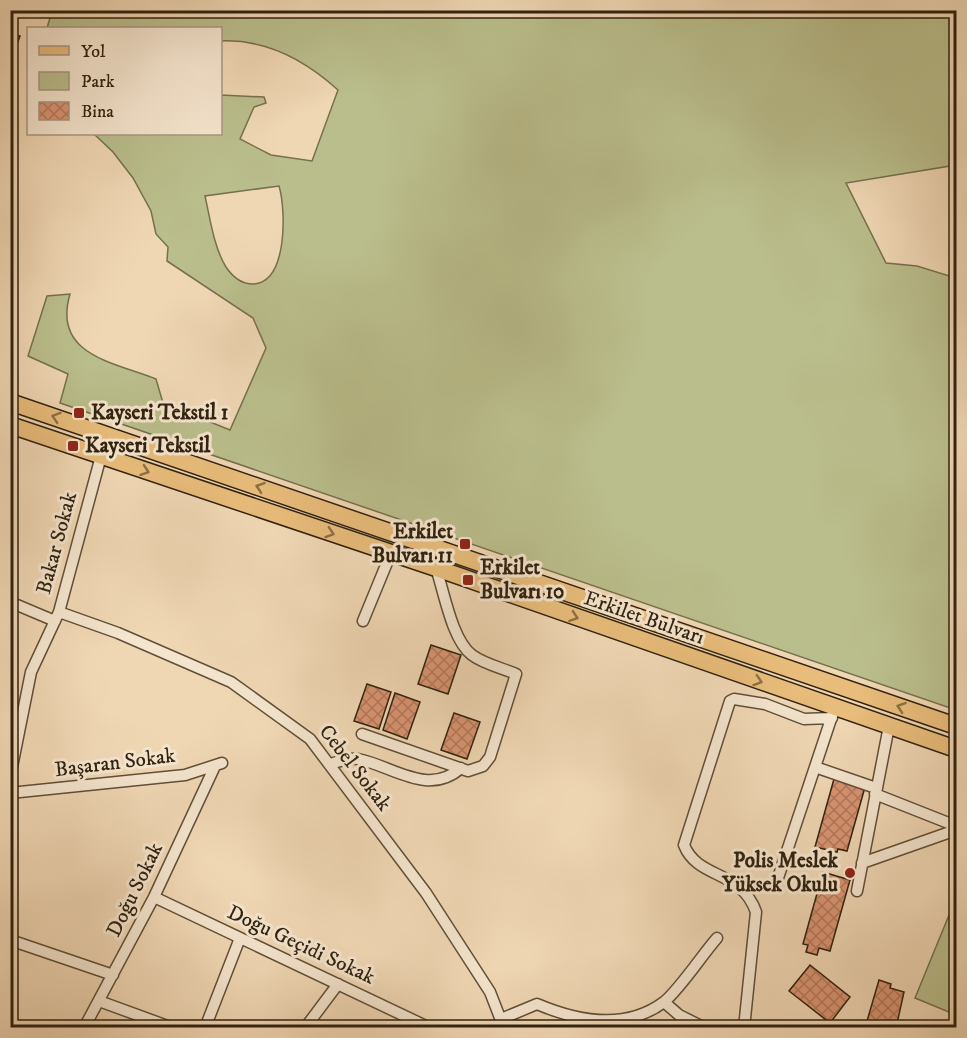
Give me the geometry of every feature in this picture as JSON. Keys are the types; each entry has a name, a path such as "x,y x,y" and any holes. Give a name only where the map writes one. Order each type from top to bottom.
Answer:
{"main road":[{"name":"Erkilet Bulvarı","path":"10,402 957,726"},
{"name":"Erkilet Bulvarı","path":"10,425 436,568 833,712 889,726 957,749"}],"street":[{"name":"Bakar Sokak","path":"10,777 31,672 57,616 101,456"},
{"path":"363,621 391,554"},
{"path":"362,734 460,768 473,770 488,761 516,674 481,660 465,649 457,636 436,568"},
{"name":"Cebel Sokak","path":"10,603 127,636 239,687 263,708 304,733 331,764 426,893 483,980 503,1023"},
{"path":"744,1028 756,912 750,898 740,886 697,864 684,845 730,701 734,699 765,704 804,719 833,712"},
{"path":"778,878 833,712"},
{"path":"857,891 889,726"},
{"path":"331,764 357,759 414,779 430,781 444,779 460,768"},
{"name":"Başaran Sokak","path":"10,793 185,775 219,765"},
{"name":"Doğu Sokak","path":"84,1028 154,897 219,765"},
{"path":"815,766 957,828"},
{"path":"862,863 957,828"},
{"name":"Doğu Geçidi Sokak","path":"154,897 430,1028"},
{"path":"205,1028 240,938"},
{"path":"503,1023 537,1004 587,1021 632,1022 664,1002 717,938"},
{"path":"10,940 113,975"},
{"path":"305,1028 338,984"},
{"path":"99,1001 173,1028"},
{"path":"664,1002 679,1015 705,1028"}],"green space":[{"path":"52,11 956,11 956,165 846,183 886,263 917,266 956,278 956,710 60,403 68,374 28,356 47,296 70,294 67,314 70,331 78,343 105,361 156,379 163,403 230,430 266,348 253,318 167,261 168,247 156,234 151,211 133,178 113,152 95,135 222,135 222,95 264,97 266,103 254,107 240,139 271,155 312,161 338,90 312,69 284,54 238,41 222,41 222,27 47,27","holes":["279,186 283,211 282,243 273,272 264,280 253,284 237,279 226,267 218,251 205,196"]},
{"path":"956,898 956,1015 915,998"}],"building":[{"path":"10,33 20,36 10,64"},
{"path":"431,645 461,655 448,694 418,684"},
{"path":"367,684 391,692 379,729 354,721"},
{"path":"395,693 420,702 407,739 383,730"},
{"path":"454,713 480,722 467,759 441,750"},
{"path":"834,779 865,787 847,851 838,849 837,852 815,847"},
{"path":"823,872 850,880 830,951 819,948 817,955 806,952 808,945 803,944"},
{"path":"810,965 850,997 830,1023 789,991"},
{"path":"879,980 891,984 890,988 904,992 896,1028 865,1028"}],"place":[{"name":"Kayseri Tekstil 1","path":"79,413"},
{"name":"Kayseri Tekstil","path":"73,446"},
{"name":"Erkilet Bulvarı 11","path":"465,544"},
{"name":"Erkilet Bulvarı 10","path":"468,580"},
{"name":"Polis Meslek Yüksek Okulu","path":"850,873"}]}
